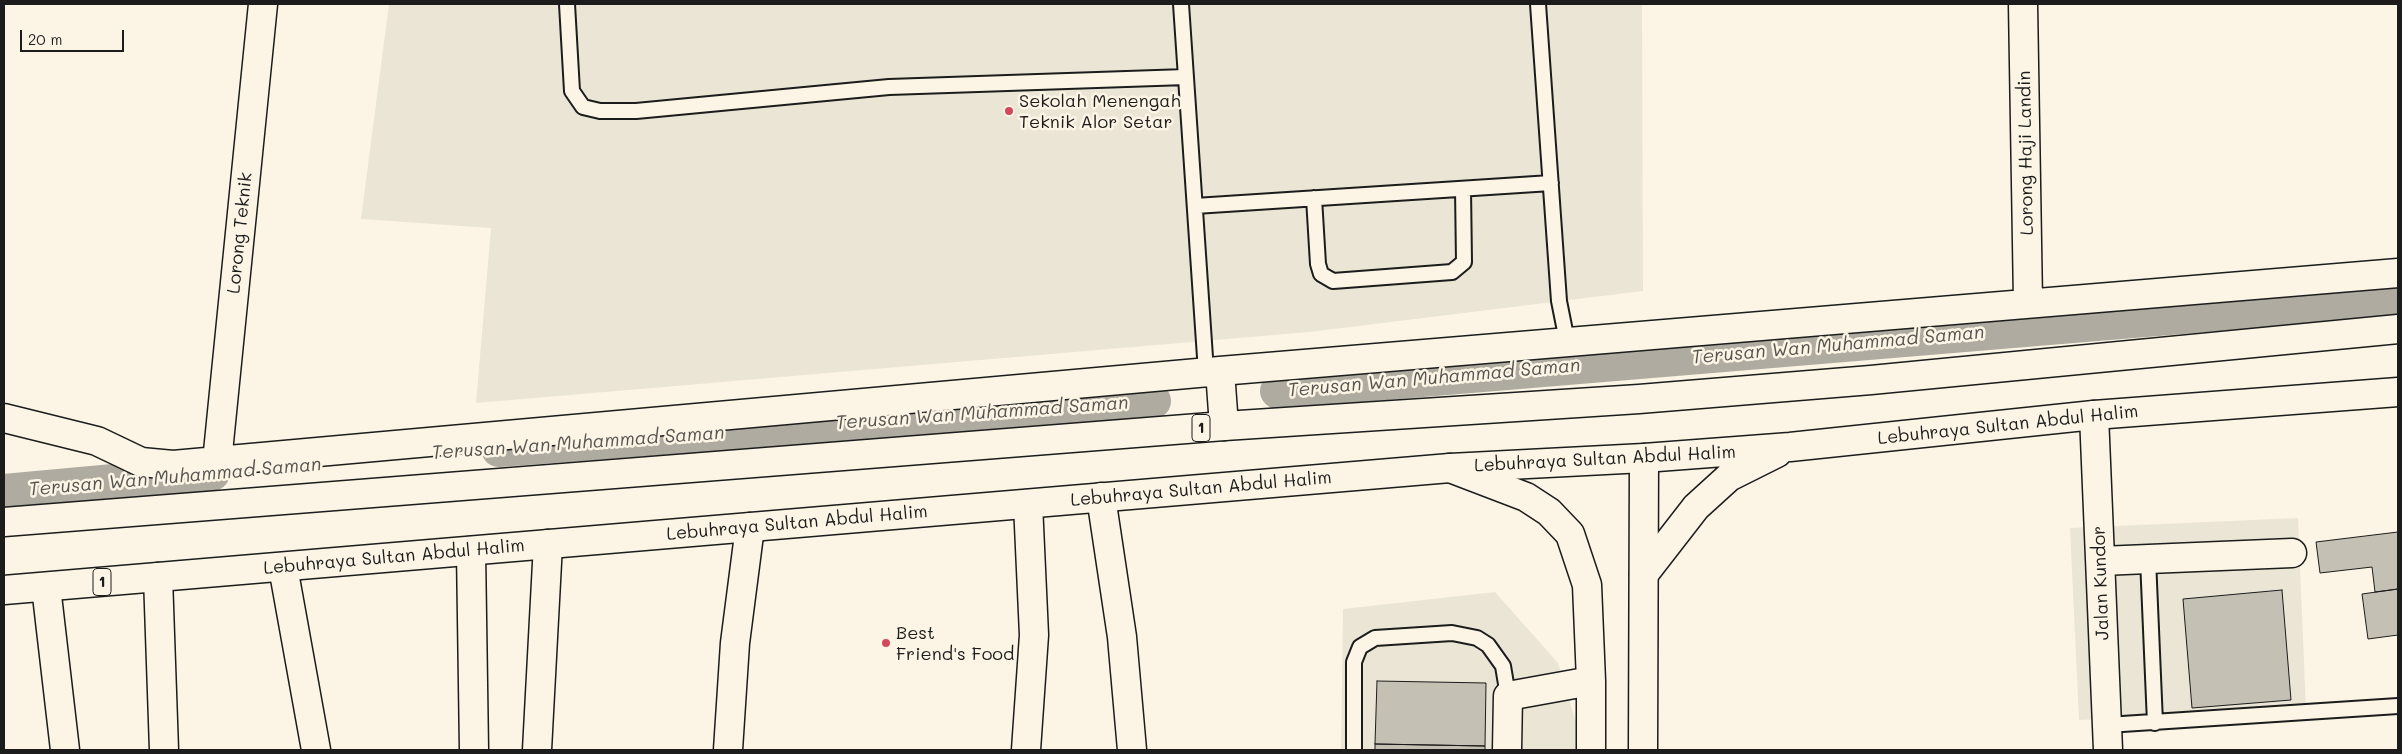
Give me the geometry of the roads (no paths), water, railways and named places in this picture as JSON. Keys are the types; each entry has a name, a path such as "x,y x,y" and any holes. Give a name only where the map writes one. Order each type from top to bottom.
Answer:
{"street":[{"name":"Lorong Teknik","path":"217,462 262,4"},
{"name":"Lorong Haji Landin","path":"2023,4 2028,302"},
{"path":"4,418 97,441 151,464 217,462 1213,371 2028,302 2398,273"},
{"name":"1","path":"4,522 1224,426 1659,398 1891,378 2398,329"},
{"path":"1213,371 1224,426"},
{"name":"Lebuhraya Sultan Abdul Halim","path":"4,590 1450,468 1644,458 1790,447 2094,415 2398,392"},
{"name":"Jalan Kundor","path":"2094,415 2108,738"},
{"path":"1644,574 1696,507 1729,477 1790,447"},
{"path":"1643,750 1644,458"},
{"path":"1450,468 1526,497 1549,512 1570,534 1587,585 1591,681 1591,750"},
{"path":"1101,497 1122,637 1132,750"},
{"path":"1026,750 1034,635 1028,504"},
{"path":"728,750 735,642 750,527"},
{"path":"537,750 548,544"},
{"path":"471,551 474,750"},
{"path":"2100,561 2292,553"},
{"path":"283,567 316,750"},
{"path":"158,577 164,750"},
{"path":"46,587 65,750"},
{"path":"1507,750 1508,696 1591,681"}],"lane":[{"path":"567,4 572,91 583,107 600,110 636,111 889,87 1186,77"},
{"path":"1180,4 1195,206 1213,371"},
{"path":"1538,4 1559,301 1566,341"},
{"path":"1195,206 1551,183"},
{"path":"1314,198 1318,264 1321,274 1333,281 1452,272 1464,262 1463,189"},
{"path":"2148,559 2155,723"},
{"path":"1354,750 1354,662 1360,646 1376,638 1452,633 1477,638 1492,650 1503,666 1508,696"},
{"path":"2108,738 2155,723 2398,706"}],"waterway":[{"name":"Terusan Wan Muhammad Saman","path":"1278,391 2398,298"},
{"name":"Terusan Wan Muhammad Saman","path":"499,449 1153,401"},
{"name":"Terusan Wan Muhammad Saman","path":"4,492 212,473"}],"place":[{"name":"Sekolah Menengah Teknik Alor Setar","path":"1009,111"},
{"name":"Best Friend's Food","path":"886,643"}]}
